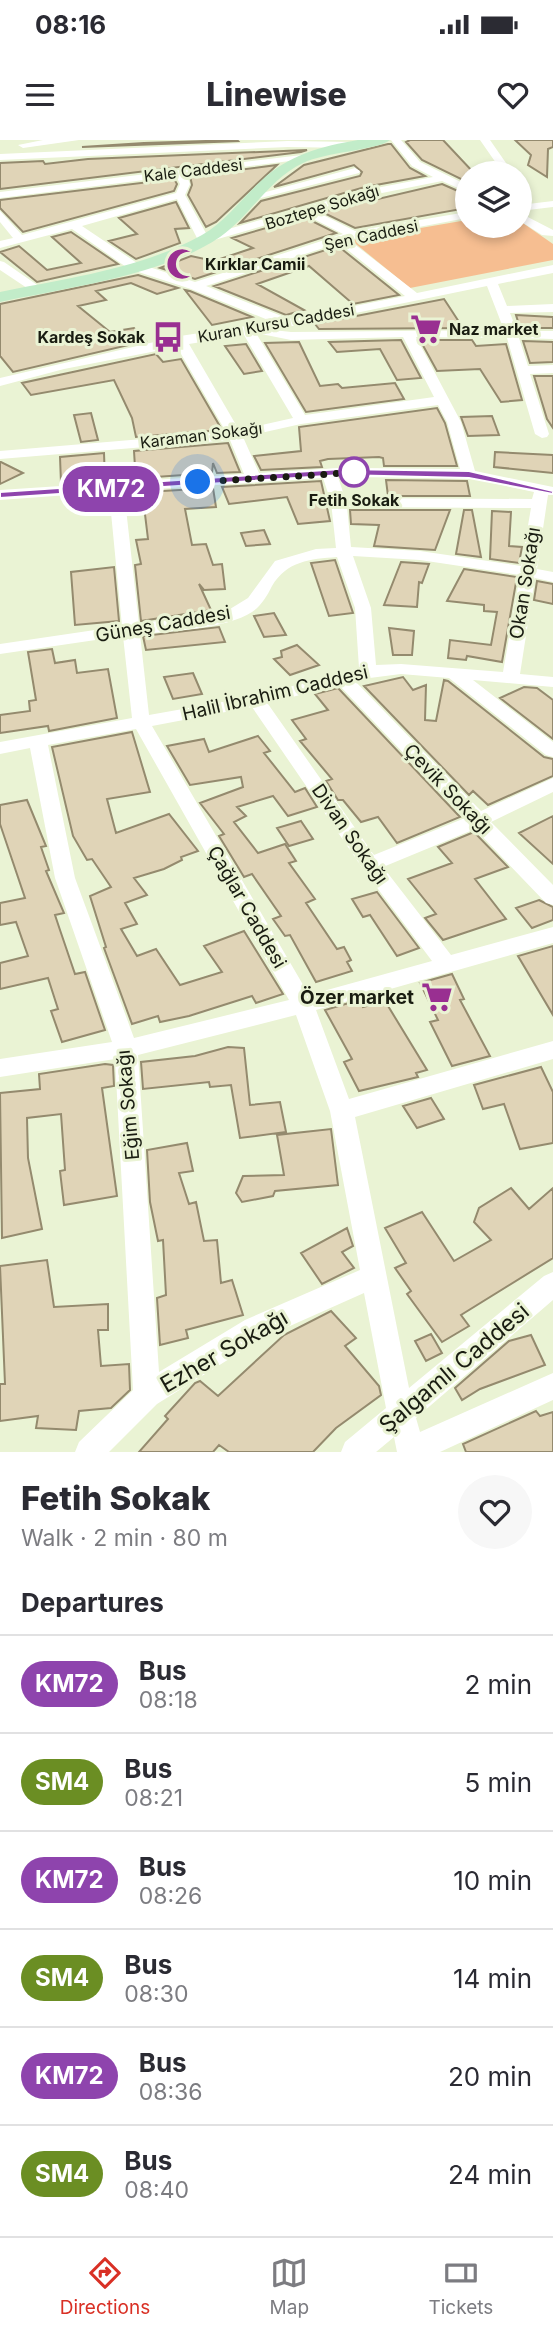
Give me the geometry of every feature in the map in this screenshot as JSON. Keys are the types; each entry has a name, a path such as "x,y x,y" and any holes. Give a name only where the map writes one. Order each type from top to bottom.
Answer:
{"main road":[{"name":"Kale Caddesi","path":"306,156 347,156 368,141 384,140"},
{"path":"0,297 132,266 204,240 217,232 275,174 306,156"}],"street":[{"path":"0,147 74,140"},
{"path":"396,140 416,164 455,184"},
{"path":"485,140 500,161"},
{"path":"0,157 124,165 288,144 347,156 376,191"},
{"name":"Kale Caddesi","path":"0,195 124,165 180,172 306,156"},
{"path":"253,197 347,156"},
{"path":"0,245 180,195 185,184 180,172"},
{"name":"Boztepe Sokağı","path":"204,240 376,191 442,178"},
{"path":"180,195 204,240"},
{"path":"532,207 553,204"},
{"path":"306,211 347,237 413,296"},
{"path":"0,214 20,240"},
{"name":"Şen Caddesi","path":"195,286 347,237 455,217"},
{"path":"532,224 546,233 553,233"},
{"path":"74,225 132,266 195,286 287,323"},
{"path":"0,265 21,275 37,289"},
{"name":"Kuran Kursu Caddesi","path":"1,379 59,364 180,340 251,330 553,268"},
{"path":"491,281 512,335 542,434"},
{"path":"502,310 553,308"},
{"path":"251,330 291,336 407,333 553,335"},
{"path":"251,330 302,420"},
{"path":"407,333 454,422 469,474"},
{"path":"180,340 235,435 253,477"},
{"path":"523,370 553,369"},
{"name":"Karaman Sokağı","path":"0,455 235,435 302,420 442,400"},
{"path":"329,473 339,502 344,553 363,608 368,671"},
{"path":"0,495 329,473 469,474 544,494"},
{"name":"Çağlar Caddesi","path":"116,489 141,722 303,1005 342,1111 376,1275 400,1412 412,1451"},
{"path":"339,502 544,494"},
{"name":"Okan Sokağı","path":"511,678 527,572 544,494"},
{"name":"Güneş Caddesi","path":"0,649 174,625 238,612 257,601 269,575 288,561 344,553 451,559 553,577"},
{"name":"Halil İbrahim Caddesi","path":"0,748 257,701 368,671 401,669 553,682"},
{"path":"453,674 553,751"},
{"name":"Çevik Sokağı","path":"344,679 553,898"},
{"name":"Divan Sokağı","path":"257,701 370,864 446,964"},
{"name":"Eğim Sokağı","path":"38,742 65,878 126,1049 147,1395"},
{"path":"370,864 478,820 553,784"},
{"path":"0,1068 126,1049 303,1005 553,935"},
{"path":"342,1111 553,1050"},
{"name":"Ezher Sokağı","path":"89,1452 147,1395 254,1329 376,1275"},
{"name":"Şalgamlı Caddesi","path":"355,1452 553,1284"},
{"path":"412,1451 553,1386"}],"shaded area":[{"path":"455,222 455,238 532,238 532,229 553,244 553,260 410,288 351,240"}],"building":[{"path":"443,140 463,161 455,161 455,176 422,160 406,142"},
{"path":"515,140 553,140 553,147 548,149 547,177 532,168 532,161 529,161 531,155"},
{"path":"238,141 82,147 144,143"},
{"path":"391,144 410,168 425,176 365,187 240,223 261,201 360,176 362,172 354,165 274,187 304,165"},
{"path":"307,150 0,189 0,163 43,161 45,164 88,159"},
{"path":"277,165 216,222 206,227 188,195 192,185 190,176"},
{"path":"174,179 177,184 174,191 23,232 0,208 0,200"},
{"path":"442,184 455,190 455,210 355,228 322,212"},
{"path":"176,202 189,228 175,229 180,243 136,259 109,241 137,234 119,218"},
{"path":"304,217 336,233 195,279 160,268 191,256 214,261 253,248 232,238"},
{"path":"71,232 118,264 37,282 0,252 19,246 47,270 81,263 52,237"},
{"path":"338,246 399,295 353,304 309,266 257,284 304,310 286,315 214,286"},
{"path":"138,275 178,288 157,294 131,283 96,291 106,300 78,306 110,332 134,328 146,341 13,372 0,356 0,304"},
{"path":"185,290 190,291 252,317 212,325"},
{"path":"444,299 463,328 319,329 315,324"},
{"path":"516,315 553,317 553,328 520,328"},
{"path":"401,340 421,378 397,380 380,349 337,352 329,342"},
{"path":"420,340 472,340 476,346 506,344 522,400 501,402 480,369 437,371"},
{"path":"523,341 553,342 553,362 530,363"},
{"path":"299,342 320,386 338,384 342,388 395,383 404,399 306,412 265,343"},
{"path":"246,344 262,371 244,374 225,346"},
{"path":"156,354 163,362 181,359 222,430 136,437 132,418 114,380 31,395 22,383"},
{"path":"534,376 553,376 553,428 547,419"},
{"path":"437,408 445,423 457,466 384,466 383,458 379,457 328,459 320,461 322,467 261,470 254,456 301,451 299,427"},
{"path":"91,413 98,440 81,442 74,415"},
{"path":"492,416 499,435 468,436 461,417"},
{"path":"228,443 240,472 217,473 213,463 212,473 127,479 125,468 135,467 134,451"},
{"path":"495,452 553,455 553,473 494,467"},
{"path":"104,453 105,481 61,483 60,457"},
{"path":"1,462 23,473 0,484"},
{"path":"386,480 467,481 470,496 388,496"},
{"path":"321,481 330,521 298,524 287,497 229,504 222,487"},
{"path":"213,488 216,507 185,509 192,545 206,544 213,565 222,564 225,589 204,590 199,584 211,610 141,621 135,565 141,564 136,540 148,539 144,506 130,507 129,493"},
{"path":"350,510 450,510 435,550 374,546 379,525 351,524"},
{"path":"464,510 472,510 481,557 456,554"},
{"path":"492,511 511,512 509,546 522,547 519,563 490,559"},
{"path":"264,530 270,544 246,546 241,533"},
{"path":"335,560 353,613 329,616 311,563"},
{"path":"401,562 429,564 422,583 419,582 417,607 384,605"},
{"path":"114,567 119,621 75,625 71,572"},
{"path":"464,569 517,577 502,662 467,656 466,660 448,658 450,640 491,645 497,612 484,611 484,605 447,601"},
{"path":"537,581 553,584 553,604 534,600"},
{"path":"274,613 286,635 264,637 254,616"},
{"path":"219,627 225,642 146,650 143,636"},
{"path":"389,628 414,631 412,655 393,655"},
{"path":"297,645 319,665 290,675 274,659 282,657 281,651"},
{"path":"52,649 55,663 75,660 77,673 108,669 117,718 49,731 48,726 0,733 0,715 30,711 29,701 36,700 28,652"},
{"path":"193,673 202,694 173,699 164,677"},
{"path":"403,677 413,690 426,685 425,720 436,721 444,680 448,681 544,757 553,759 553,776 488,805 473,791 469,795 364,686"},
{"path":"524,687 537,688 553,700 553,739 500,698"},
{"path":"338,688 460,817 397,843 378,817 361,822 343,800 338,800 326,781 332,779 300,741 306,739 292,720 328,710 315,694"},
{"path":"132,732 150,792 107,799 116,833 169,814 198,851 181,857 182,860 164,869 134,878 147,895 125,903 137,924 121,929 137,956 156,949 180,985 222,972 204,946 244,931 283,994 256,1003 252,996 189,1016 160,1022 158,1016 132,1024 104,948 106,947 90,896 111,887 92,859 87,860 73,836 52,747"},
{"path":"258,736 270,751 264,753 295,792 305,788 317,807 288,816 273,796 237,807 246,816 234,822 258,853 285,844 296,861 289,863 315,899 306,903 337,949 344,947 351,960 347,962 352,971 316,982 290,935 285,936 273,919 281,916 252,874 244,877 219,836 224,834 200,803 243,787 241,777 190,785 167,746 204,739 209,752"},
{"path":"27,800 46,846 41,847 49,870 46,871 64,913 55,915 60,930 75,974 85,972 105,1030 62,1042 51,1011 58,1009 48,978 0,989 0,963 28,956 16,922 0,925 0,903 25,898 0,824 0,805"},
{"path":"553,816 553,864 519,833"},
{"path":"301,821 313,839 289,846 277,828"},
{"path":"474,832 508,867 475,879 506,919 443,940 425,918 436,914 408,879 452,863 438,847"},
{"path":"377,892 419,948 397,956 370,915 363,917 352,899"},
{"path":"539,900 553,907 553,920 532,928 516,908"},
{"path":"553,946 553,1015 518,956"},
{"path":"452,974 464,999 460,1000 490,1056 452,1066 430,1022 438,1020 420,983"},
{"path":"359,1000 363,1007 385,1001 427,1070 416,1073 418,1077 359,1091 344,1062 352,1059 325,1010"},
{"path":"228,1047 244,1048 250,1105 280,1102 286,1132 240,1138 231,1085 210,1087 209,1082 143,1089 141,1062 195,1056"},
{"path":"113,1065 114,1086 102,1088 117,1196 64,1205 60,1171 65,1170 61,1114 27,1118 28,1158 42,1229 2,1238 0,1093 40,1089 39,1074"},
{"path":"541,1067 553,1092 553,1143 520,1149 504,1104 483,1109 474,1085"},
{"path":"431,1098 444,1119 417,1128 403,1106"},
{"path":"331,1129 338,1185 275,1191 273,1196 242,1202 236,1193 243,1176 284,1175 277,1135"},
{"path":"187,1143 193,1171 179,1173 189,1204 196,1202 204,1241 217,1240 221,1283 232,1280 243,1315 186,1330 188,1338 160,1345 157,1298 166,1295 163,1240 158,1241 150,1202 147,1150"},
{"path":"511,1188 529,1209 553,1188 553,1258 461,1315 469,1326 442,1342 407,1294 411,1291 395,1268 406,1263 385,1228 422,1212 454,1261 491,1240 474,1222 479,1208"},
{"path":"347,1228 353,1246 342,1252 354,1268 322,1284 301,1253"},
{"path":"47,1260 54,1307 108,1304 108,1330 98,1330 101,1366 129,1364 130,1390 111,1408 79,1411 76,1430 36,1428 38,1416 0,1421 0,1384 5,1384 0,1266"},
{"path":"331,1311 356,1338 345,1346 379,1386 381,1395 336,1428 313,1452 229,1452 219,1445 213,1452 139,1452 168,1419 165,1416 195,1383 200,1381 218,1396 284,1335"},
{"path":"431,1334 442,1353 426,1361 415,1341"},
{"path":"531,1335 545,1365 480,1389 462,1400 455,1388 509,1341"},
{"path":"536,1411 540,1416 553,1412 553,1452 466,1452 463,1444"}],"bus line":[{"name":"KM72","path":"0,495 341,472 469,474 510,480 553,491"}],"place":[{"name":"Kırklar Camii","path":"182,264"},
{"name":"Naz market","path":"426,329"},
{"name":"Kardeş Sokak","path":"168,337"},
{"name":"Fetih Sokak","path":"354,472"},
{"name":"Özer market","path":"437,997"}],"route":[{"path":"198,482 363,472 354,472"}]}
